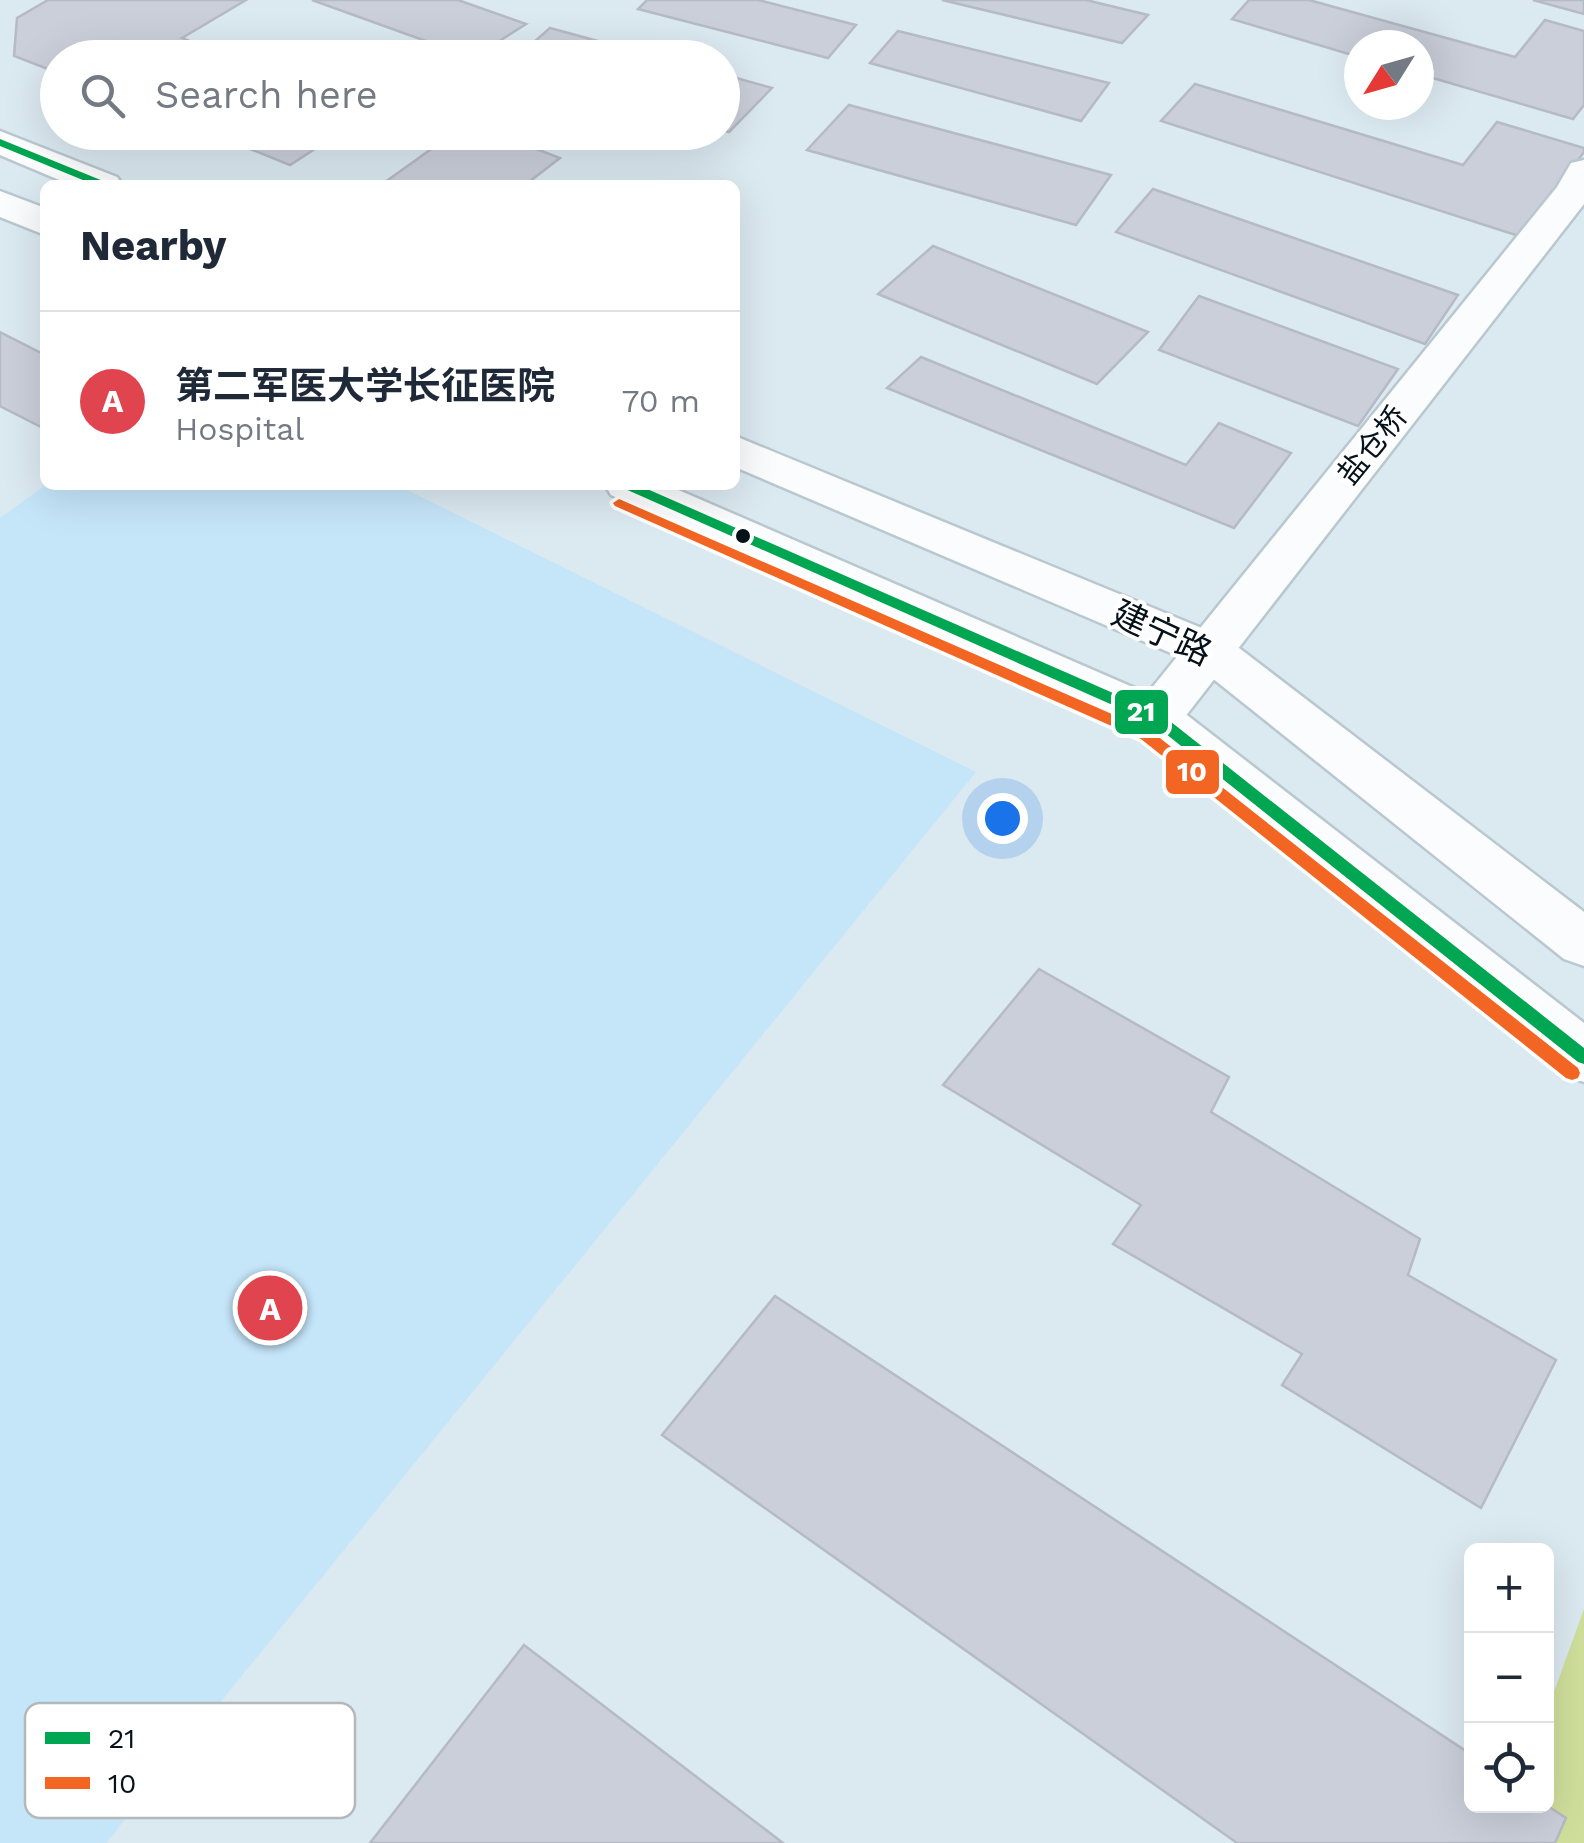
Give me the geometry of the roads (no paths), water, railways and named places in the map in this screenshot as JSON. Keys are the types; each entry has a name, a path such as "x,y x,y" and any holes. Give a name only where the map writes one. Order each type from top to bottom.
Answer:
{"main road":[{"path":"0,142 92,180"},
{"name":"盐仓桥","path":"1156,718 1575,190 1584,171"},
{"path":"0,202 40,220"},
{"name":"建宁路","path":"740,452 1209,650 1584,943"},
{"path":"639,490 1156,718 1584,1058"}],"place":[{"name":"第二军医大学长征医院","path":"270,1308"}]}
